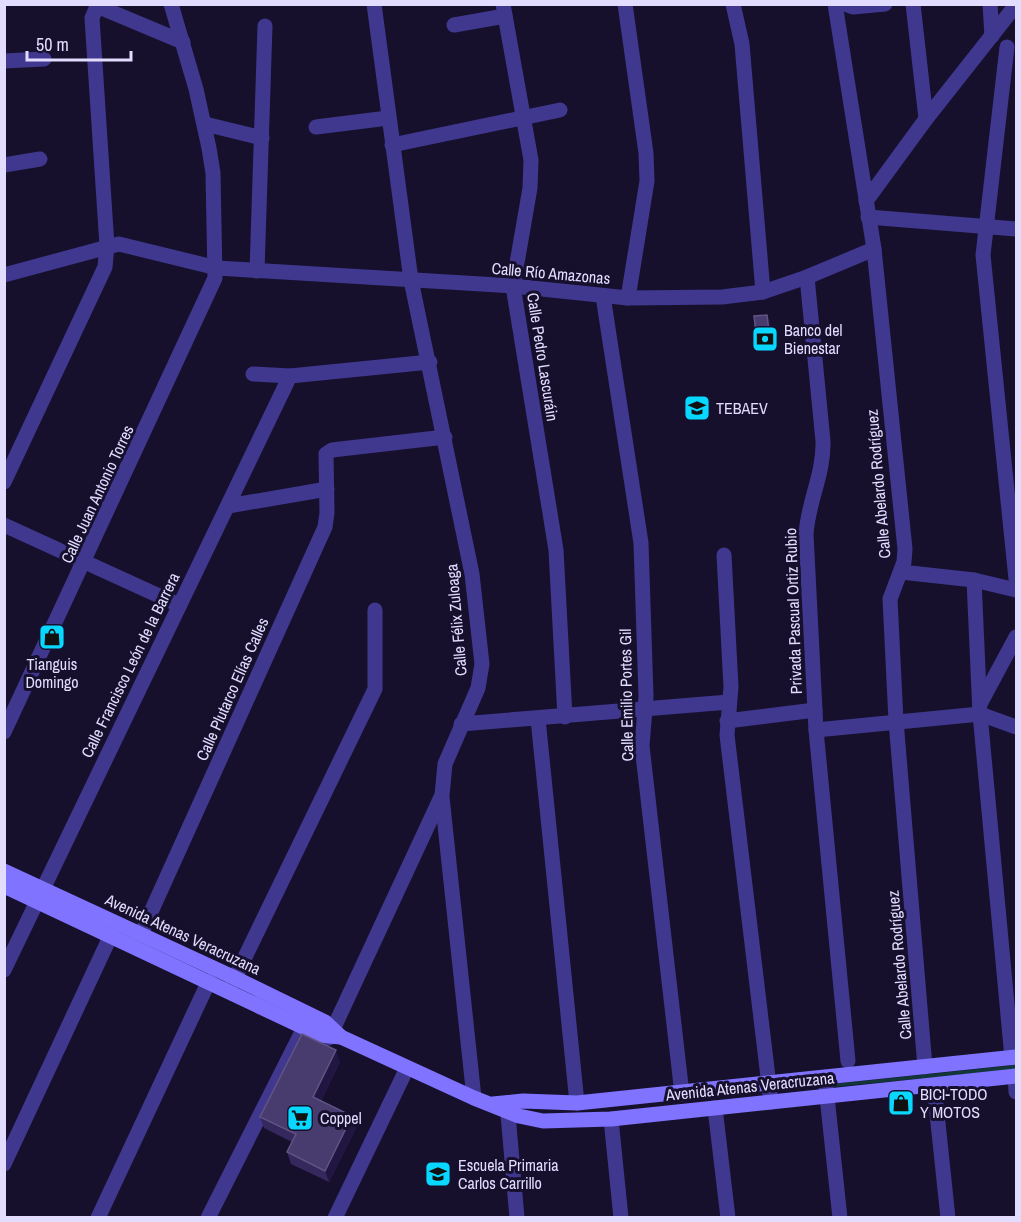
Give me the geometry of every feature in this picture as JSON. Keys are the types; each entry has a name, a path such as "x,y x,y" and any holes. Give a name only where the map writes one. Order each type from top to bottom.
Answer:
{"main road":[{"name":"Avenida Atenas Veracruzana","path":"4,871 40,895 111,935 209,981 232,984 474,1098 543,1121 610,1119 1016,1076"},
{"name":"Avenida Atenas Veracruzana","path":"4,886 40,895 141,934 232,984 304,1028 334,1034"},
{"name":"Avenida Atenas Veracruzana","path":"506,1107 682,1094 1014,1058"}],"street":[{"name":"Calle Juan Antonio Torres","path":"4,732 86,562 211,291 217,268 213,174 205,124 171,4"},
{"name":"Calle Félix Zuloaga","path":"334,1034 442,795 445,764 478,688 482,664 472,574 411,280 374,4"},
{"path":"625,4 646,153 647,181 645,207 628,298"},
{"path":"733,4 742,44 763,292"},
{"name":"Calle Abelardo Rodríguez","path":"835,4 874,249 905,549 900,572 890,599 896,721 925,1067"},
{"path":"844,4 853,7 885,4"},
{"path":"913,4 926,119"},
{"path":"990,4 992,36"},
{"path":"4,482 105,267 107,246 92,18 98,5 183,42"},
{"path":"866,201 926,119 1017,5"},
{"path":"454,25 504,10"},
{"name":"Calle Pedro Lascuráin","path":"504,10 531,175 513,286 556,550 565,717"},
{"path":"257,271 265,26"},
{"path":"1007,47 984,226 983,255 1017,579"},
{"path":"4,62 44,59"},
{"path":"392,145 560,110"},
{"path":"316,127 388,118"},
{"path":"205,124 262,138"},
{"path":"4,165 40,159"},
{"path":"868,217 1017,229"},
{"name":"Calle Río Amazonas","path":"4,275 107,246 130,245 217,268 513,286 628,298 722,297 763,292 807,277 874,249"},
{"name":"Privada Pascual Ortiz Rubio","path":"807,277 824,460 810,508 806,534 816,730 848,1061"},
{"name":"Calle Emilio Portes Gil","path":"603,296 641,543 644,710 642,746 682,1094"},
{"path":"253,374 290,376 430,363"},
{"name":"Calle Francisco León de la Barrera","path":"4,970 290,376"},
{"name":"Calle Plutarco Elías Calles","path":"141,934 325,527 326,454 332,450 445,437"},
{"path":"228,506 327,489"},
{"path":"4,525 179,605"},
{"path":"724,555 729,702 727,722 771,1102"},
{"path":"900,572 974,580 1017,590"},
{"path":"974,580 980,709 1014,1058"},
{"path":"232,984 375,689 375,610"},
{"path":"980,709 1017,637"},
{"path":"461,724 729,702"},
{"path":"816,730 980,709 1017,727"},
{"path":"727,722 815,710"},
{"path":"538,718 577,1103"},
{"path":"442,795 474,1098"},
{"path":"4,1164 111,935"},
{"path":"98,1218 209,981"},
{"path":"208,1218 304,1028"},
{"path":"335,1218 407,1068"},
{"path":"1016,1076 1017,1092"},
{"path":"825,1078 840,1218"},
{"path":"934,1085 948,1218"},
{"path":"506,1107 517,1218"},
{"path":"715,1108 728,1218"},
{"path":"610,1119 621,1218"}],"green space":[{"path":"1016,1065 1016,1069 834,1087 834,1084"}],"building":[{"name":"Banco del Bienestar","path":"767,315 770,340 757,341 754,316"},
{"name":"Coppel","path":"302,1034 336,1050 313,1097 352,1116 325,1171 287,1152 296,1134 260,1117"}],"place":[{"name":"Banco del Bienestar","path":"765,339"},
{"name":"TEBAEV","path":"697,408"},
{"name":"Tianguis Domingo","path":"52,637"},
{"name":"BICI-TODO Y MOTOS","path":"901,1103"},
{"name":"Coppel","path":"300,1118"},
{"name":"Escuela Primaria Carlos Carrillo","path":"438,1174"}]}
